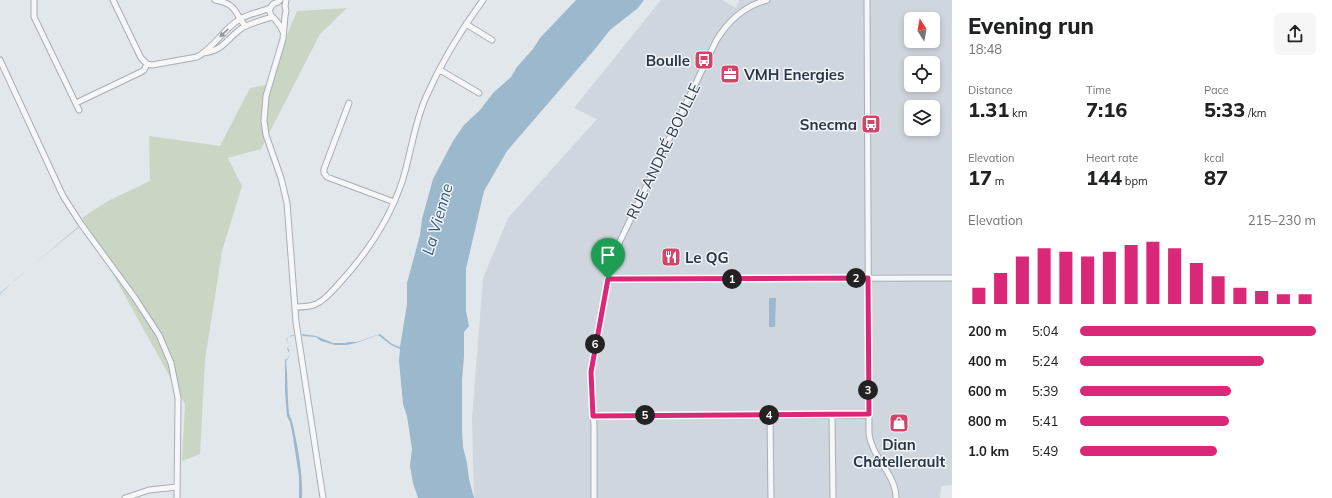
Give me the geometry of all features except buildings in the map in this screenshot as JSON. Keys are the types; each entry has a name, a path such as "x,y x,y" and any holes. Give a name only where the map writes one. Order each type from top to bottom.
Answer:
{"street":[{"path":"34,0 34,17 79,110"},
{"path":"113,0 141,58 147,64 152,65 197,57 203,54 240,19 270,8 273,4 279,1 285,6"},
{"path":"215,0 230,4 245,26"},
{"path":"286,0 283,34 266,96 264,121 266,135 281,178 287,202 295,307 300,350 323,498"},
{"path":"295,307 316,304 325,298 350,272 381,228 394,202 407,167 422,107 440,70 466,24 483,0"},
{"name":"RUE ANDRÉ BOULLE","path":"594,498 591,372 608,279 608,267 716,41 739,13 767,0"},
{"path":"867,0 869,414 871,441 896,490 896,498"},
{"path":"270,8 270,13 281,26 283,34"},
{"path":"203,54 211,53 221,48 245,26 274,18 281,19 285,16"},
{"path":"466,24 492,40"},
{"path":"0,60 63,196 155,329 171,364 178,398 177,498"},
{"path":"76,104 141,72 147,64"},
{"path":"440,70 479,93"},
{"path":"349,103 324,168 324,174 327,177 394,202"},
{"path":"608,279 952,278"},
{"path":"832,414 833,498"},
{"path":"593,416 869,414"},
{"path":"770,415 771,498"},
{"path":"125,498 154,489 177,487"}],"shaded area":[{"path":"661,0 722,0 736,8 739,0 952,0 952,485 941,486 940,498 474,498 472,419 483,278 508,218 597,119 574,108"}],"green space":[{"path":"347,8 320,34 261,149 228,158 242,186 222,251 205,360 200,454 182,461 185,404 82,218 108,201 150,181 149,136 220,146 250,88 266,85 297,11"}],"water":[{"name":"La Vienne","path":"576,0 644,0 638,8 610,30 507,151 484,191 466,269 466,311 469,326 464,332 462,380 463,447 474,498 418,498 413,483 410,466 412,449 407,416 403,404 399,361 400,349 391,345 378,335 356,343 335,345 321,341 316,337 303,336 301,334 316,336 333,343 346,343 357,342 380,334 392,344 400,347 407,304 407,283 433,179 453,141 464,125 480,110 494,92 511,77 540,38"},
{"path":"78,227 79,227 32,266"},
{"path":"769,298 776,298 775,327 769,327"},
{"path":"288,358 286,361 288,407 300,461 302,498 299,498 299,477 293,437 290,422 287,416 285,360"}],"place":[{"name":"Boulle","path":"704,60"},
{"name":"VMH Energies","path":"730,74"},
{"name":"Snecma","path":"871,124"},
{"name":"Le QG","path":"671,257"},
{"name":"Dian Châtellerault","path":"899,423"}],"route":[{"path":"868,278 869,414 593,416 591,372 608,279 868,278"}]}
